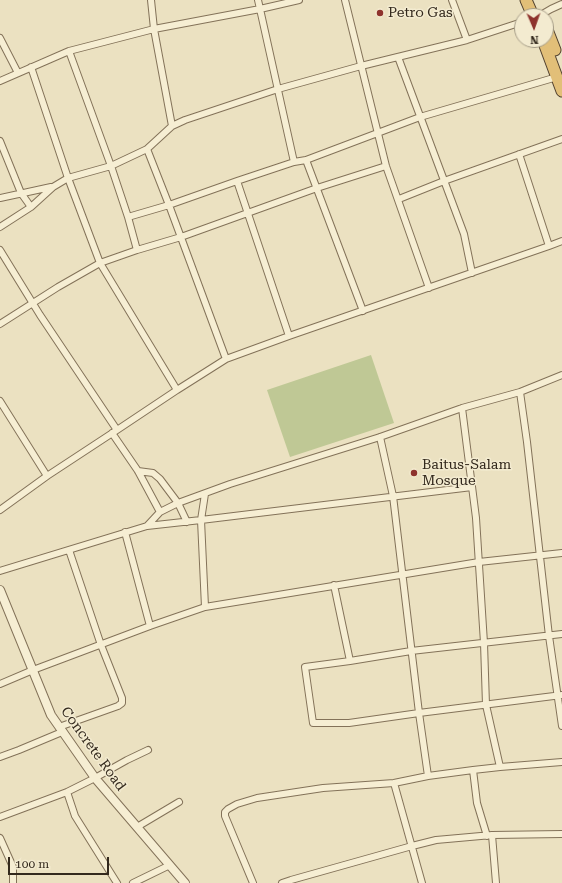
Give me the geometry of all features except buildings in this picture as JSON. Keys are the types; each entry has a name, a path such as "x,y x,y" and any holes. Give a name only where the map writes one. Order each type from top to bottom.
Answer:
{"highway":[{"path":"526,0 532,8"},
{"path":"547,48 559,73"},
{"path":"552,48 562,91"}],"street":[{"path":"150,0 172,126"},
{"path":"258,0 294,162"},
{"path":"0,80 69,51 154,29 299,0"},
{"path":"345,0 386,166 399,199 429,288"},
{"path":"452,0 467,40"},
{"path":"0,227 31,207 52,187 68,178 111,166 147,149 172,126 185,120 278,89 361,66 467,40 514,25"},
{"path":"0,38 18,73"},
{"path":"69,51 111,166 137,250"},
{"path":"398,57 464,234 472,273"},
{"path":"30,67 68,178 100,263 177,390"},
{"path":"128,217 294,162 306,160 420,117 559,73"},
{"path":"399,199 444,181 562,139"},
{"path":"0,141 21,193 31,207"},
{"path":"147,149 169,204 226,359"},
{"path":"519,154 549,246"},
{"path":"306,160 363,311"},
{"path":"0,324 76,276 100,263 181,237 317,188 386,166"},
{"path":"237,181 289,336"},
{"path":"0,198 52,187"},
{"path":"0,510 47,476 226,359 562,241"},
{"path":"0,250 32,303 115,431 160,512"},
{"path":"147,526 160,512 178,503 230,484 380,437 462,408 520,392 562,375"},
{"path":"520,392 549,636 560,696 562,726"},
{"path":"0,401 47,476"},
{"path":"462,408 476,518 484,643 486,705 500,767"},
{"path":"380,437 394,496 418,713 428,776"},
{"path":"138,472 153,473 160,479 178,503 187,522"},
{"path":"0,571 147,526 472,487"},
{"path":"205,494 201,520 205,607"},
{"path":"125,532 150,626"},
{"path":"0,757 19,750 60,729 118,706 122,703 122,698 100,645 69,550"},
{"path":"0,684 150,626 205,607 478,562 562,552"},
{"path":"334,585 350,661"},
{"name":"Concrete Road","path":"1,596 51,715 95,778 185,883"},
{"path":"560,696 349,723 313,723 305,666 350,661 411,651 562,634"},
{"path":"0,817 67,792 148,750"},
{"path":"253,883 225,816 225,812 228,809 237,804 257,798 323,788 394,784 428,776 473,770 562,762"},
{"path":"473,770 477,803 489,836 496,883"},
{"path":"394,784 422,883"},
{"path":"67,792 75,816 117,883"},
{"path":"137,827 179,802"},
{"path":"282,883 436,840 489,836 562,834"},
{"path":"0,838 13,867 13,883"},
{"path":"133,883 170,865"}],"green space":[{"path":"371,355 394,423 290,457 267,390"}],"place":[{"name":"Petro Gas","path":"380,13"},
{"name":"Baitus-Salam Mosque","path":"414,473"}]}
